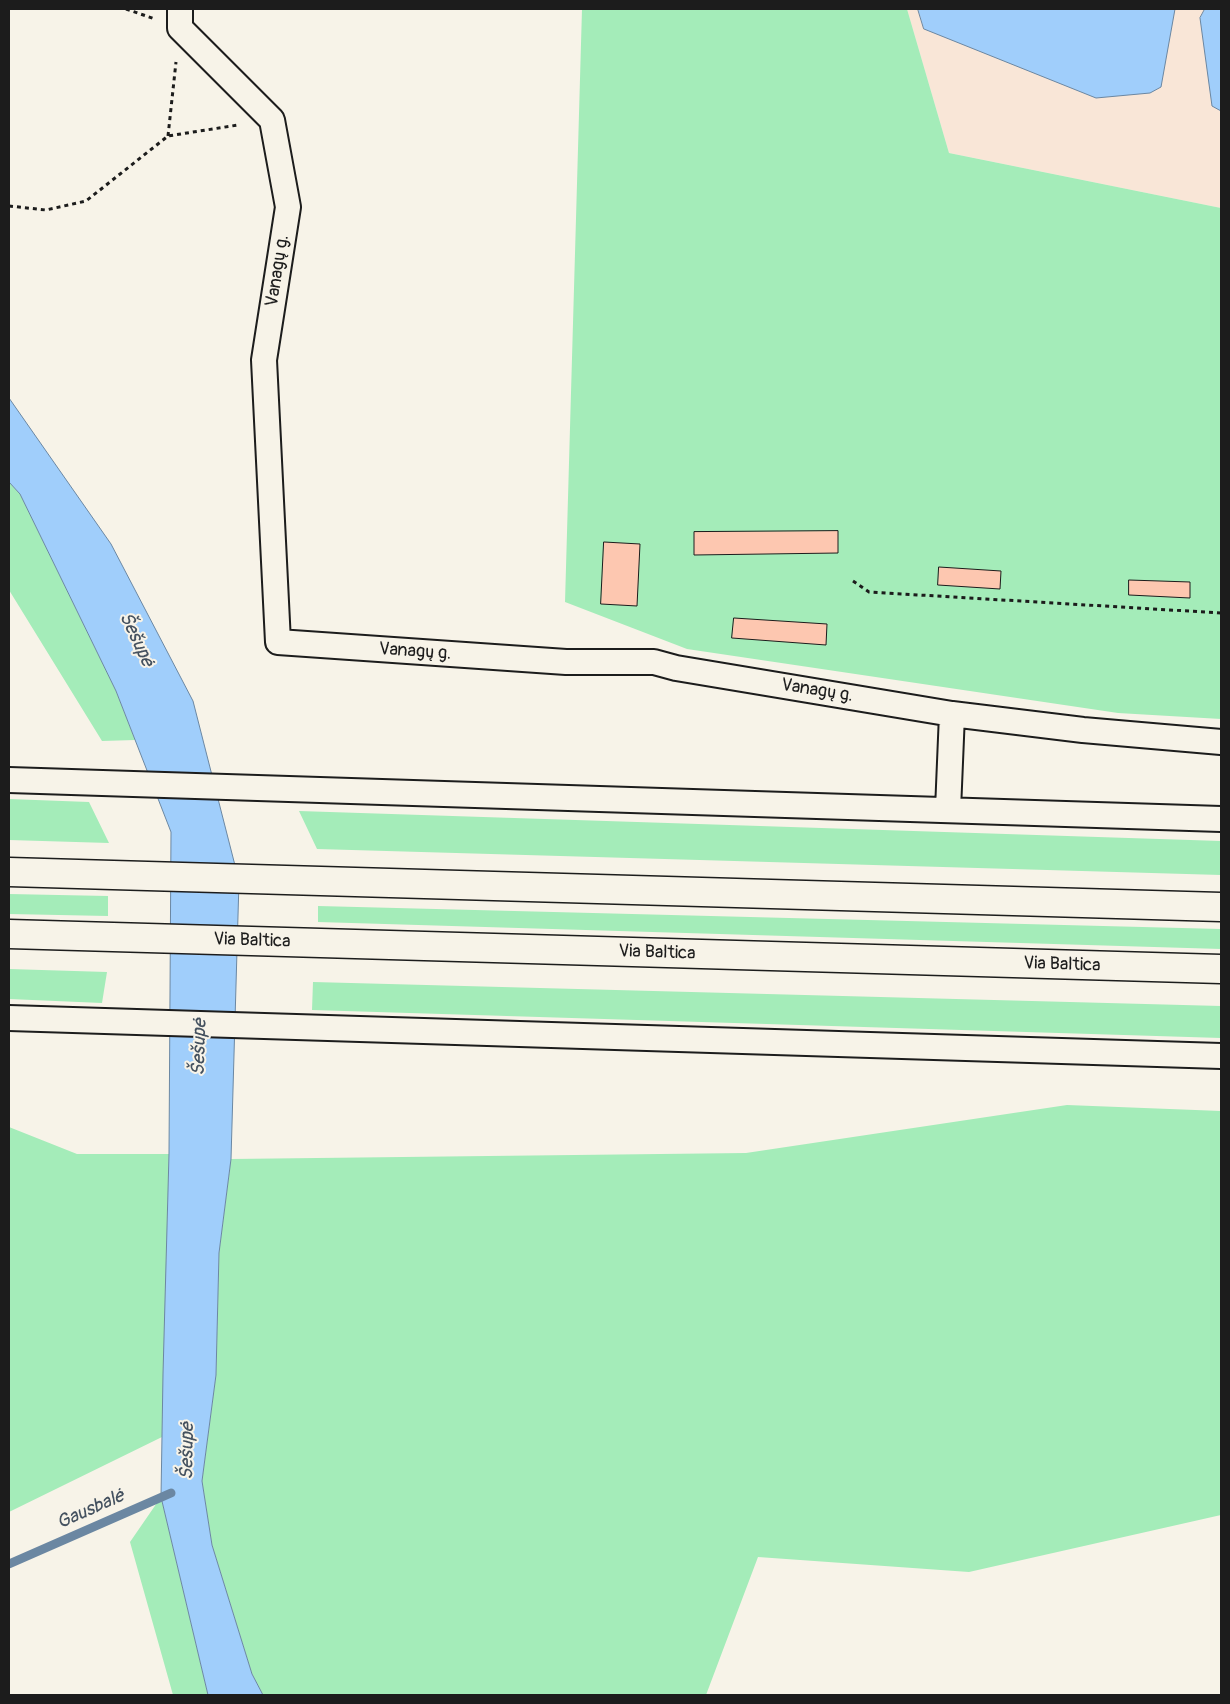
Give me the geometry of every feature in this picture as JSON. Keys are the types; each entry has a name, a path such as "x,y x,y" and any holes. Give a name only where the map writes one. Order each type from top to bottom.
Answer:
{"highway":[{"path":"9,872 1221,907"},
{"name":"Via Baltica","path":"9,934 1221,969"}],"street":[{"path":"180,19 272,120"},
{"name":"Vanagų g.","path":"272,120 288,208 264,360 278,642 566,662 654,662 676,668 952,714 1084,730 1221,742"},
{"path":"948,810 952,714"},
{"path":"9,780 1221,819"},
{"path":"9,1018 1221,1056"}],"path":[{"path":"126,9 180,19 168,136"},
{"path":"9,206 46,210 86,201 168,136 272,120"},
{"path":"853,581 869,592 1221,613"}],"shaded area":[{"path":"907,9 1221,9 1221,208 949,153"}],"green space":[{"path":"582,9 907,9 949,153 1221,208 1221,719 1118,713 687,649 565,602"},
{"path":"9,482 20,494 116,691 135,740 102,741 9,590"},
{"path":"9,799 89,802 109,843 9,840"},
{"path":"299,811 1221,841 1221,875 317,849"},
{"path":"9,894 108,896 108,916 9,914"},
{"path":"318,906 1221,929 1221,949 318,922"},
{"path":"9,969 107,972 102,1003 9,999"},
{"path":"313,982 1221,1006 1221,1038 312,1010"},
{"path":"1067,1105 1221,1111 1221,1515 969,1572 758,1557 706,1695 263,1695 252,1674 212,1545 202,1481 216,1375 219,1253 231,1159 746,1153"},
{"path":"9,1127 77,1154 169,1154 162,1437 9,1512"},
{"path":"161,1497 208,1695 173,1695 130,1542"}],"water":[{"path":"918,9 1175,9 1161,87 1150,93 1096,98 924,29"},
{"path":"1205,9 1221,9 1221,111 1212,106 1200,18"},
{"name":"Šešupė","path":"9,398 111,544 193,701 239,881 231,1159 219,1253 216,1375 202,1481 212,1545 252,1674 263,1695 208,1695 161,1497 169,1154 171,832 116,691 20,494 9,482"}],"building":[{"path":"838,531 838,553 694,555 694,532"},
{"path":"604,542 640,544 637,606 601,604"},
{"path":"939,567 1001,571 1000,589 938,585"},
{"path":"1129,580 1190,582 1190,598 1129,595"},
{"path":"734,618 827,624 826,645 732,638"}],"waterway":[{"name":"Gausbalė","path":"9,1564 171,1493"}]}
